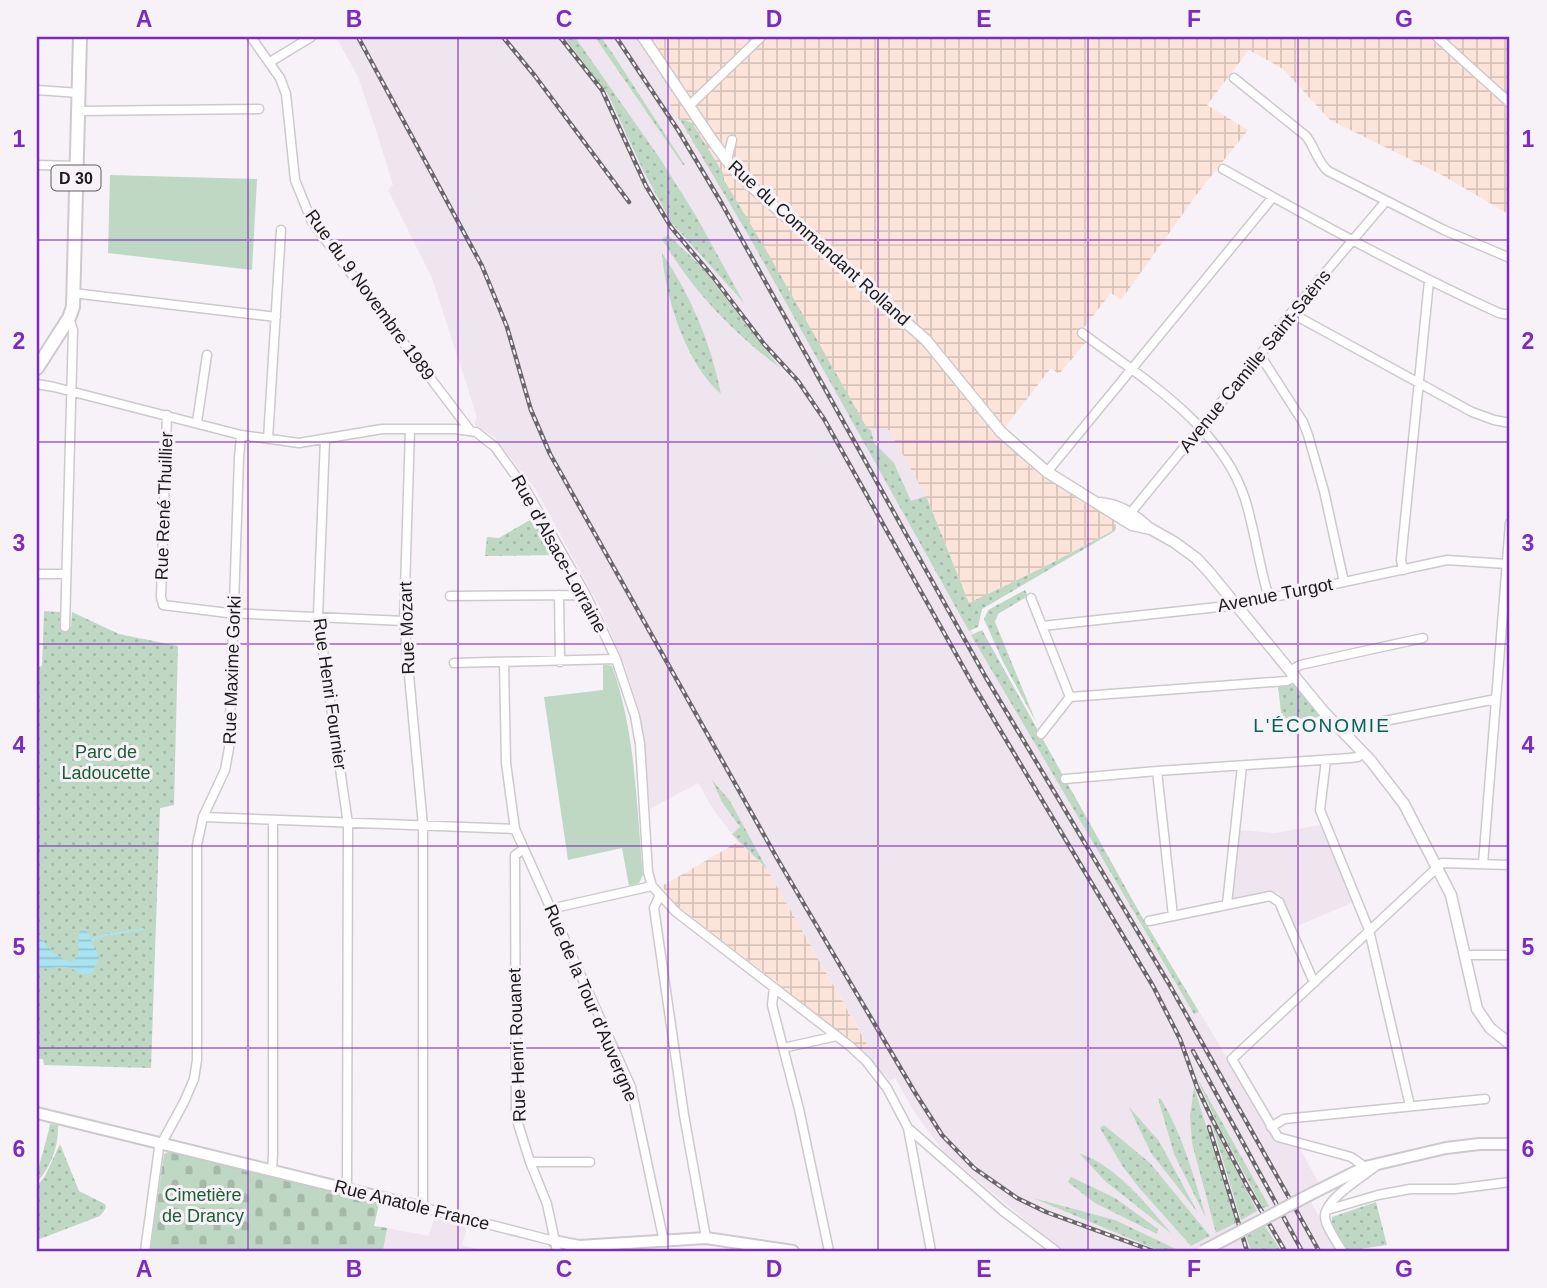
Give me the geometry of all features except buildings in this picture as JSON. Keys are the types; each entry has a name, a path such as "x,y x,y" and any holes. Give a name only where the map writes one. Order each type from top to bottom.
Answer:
{"main road":[{"name":"D 30","path":"37,368 69,318 73,307 80,37"},
{"name":"Rue Anatole France","path":"37,1113 422,1207"},
{"path":"1203,1251 1365,1167 1446,1148 1510,1143"},
{"name":"Rue Anatole France","path":"555,1246 705,1238 793,1251"}],"street":[{"name":"Rue du 9 Novembre 1989","path":"251,37 270,62 286,94 295,180 312,222 469,429"},
{"path":"270,62 311,37"},
{"name":"Rue du Commandant Rolland","path":"643,37 727,160 750,185 926,340 1001,432 1047,472 1151,529 1196,558 1237,605 1292,674 1404,804 1453,902 1480,1016 1494,1033 1510,1044"},
{"path":"689,106 761,37"},
{"path":"1437,37 1510,103"},
{"path":"1234,78 1306,136 1321,166 1444,230 1510,258"},
{"path":"37,90 79,93"},
{"path":"78,111 259,109"},
{"path":"727,160 732,140"},
{"path":"37,165 77,166"},
{"path":"1223,169 1429,281 1499,313 1510,315"},
{"path":"1047,472 1273,197"},
{"name":"Avenue Camille Saint-Saëns","path":"1128,516 1385,201"},
{"path":"268,439 281,230"},
{"path":"1403,570 1401,559 1429,281"},
{"path":"74,293 276,317"},
{"path":"1291,313 1472,412 1510,423"},
{"path":"65,627 73,330 69,318"},
{"path":"1082,333 1201,426 1221,451 1245,497 1269,598"},
{"path":"197,422 207,355"},
{"path":"1260,355 1303,422 1324,491 1344,582"},
{"path":"37,384 241,435 293,443 382,429 469,429"},
{"name":"Rue René Thuillier","path":"167,415 161,603 165,607 404,621"},
{"name":"Rue Mozart","path":"410,429 404,621 423,826 422,1207"},
{"name":"Rue d'Alsace-Lorraine","path":"469,429 489,441 526,490 586,594 616,659 635,716 640,744 648,872 652,886"},
{"name":"Rue Maxime Gorki","path":"145,1251 158,1153 194,1079 197,1060 197,845 203,817 228,758 241,435"},
{"name":"Rue Henri Fournier","path":"326,439 318,617 348,824 347,1189"},
{"path":"1483,864 1508,587 1510,523"},
{"name":"Avenue Turgot","path":"1042,626 1237,605 1447,560 1507,564"},
{"path":"37,574 66,574"},
{"path":"450,596 586,594"},
{"path":"559,595 560,662"},
{"path":"1031,598 1070,697"},
{"path":"1041,734 1070,697 1287,681 1300,665 1423,638"},
{"path":"454,663 616,659"},
{"name":"Rue de la Tour d'Auvergne","path":"504,662 506,763 515,829 631,1087 664,1242"},
{"path":"1343,733 1349,728 1496,699"},
{"path":"1065,779 1326,760 1357,757 1362,753"},
{"path":"1326,760 1320,810 1369,930 1410,1106"},
{"path":"1227,904 1242,765"},
{"path":"1157,771 1173,916"},
{"path":"203,817 515,829"},
{"path":"272,1170 273,821"},
{"name":"Rue Henri Rouanet","path":"524,849 515,855 514,859 516,1117 530,1163 548,1204 555,1246"},
{"path":"1365,1167 1352,1157 1278,1137 1232,1059 1436,867 1442,863 1510,865"},
{"path":"550,909 652,886 659,897 866,1061 895,1099 908,1128 931,1251"},
{"path":"659,897 654,908 705,1238"},
{"path":"1149,921 1227,904 1276,898 1315,982"},
{"path":"1464,955 1510,954"},
{"path":"774,988 772,1006 799,1109 829,1251"},
{"path":"783,1048 837,1036"},
{"path":"1271,1127 1284,1119 1485,1100"},
{"path":"908,1128 1003,1211 1056,1251"},
{"path":"530,1163 590,1162"},
{"path":"1342,1251 1326,1221 1327,1210 1334,1198 1378,1164"},
{"path":"1327,1210 1410,1189 1455,1189 1510,1182"},
{"name":"Rue Anatole France","path":"422,1207 555,1246"}],"shaded area":[{"path":"336,37 635,37 673,94 667,99 867,428 889,429 926,496 941,530 962,606 975,638 1066,785 1142,917 1277,1140 1299,1147 1325,1194 1311,1202 1338,1251 1066,1251 1049,1240 943,1151 915,1113 895,1078 890,1081 864,1051 868,1045 767,869 738,842 713,809 698,783 650,809 641,716 625,666 598,604 536,490 494,437 474,424 477,417 432,278 388,190 393,185 358,77"},
{"path":"635,37 1510,37 1510,215 1442,175 1330,120 1283,69 1249,50 1207,105 1248,130 1200,190 1121,300 1111,293 1079,334 1087,341 1059,374 1051,368 998,436 1034,470 1090,507 1114,519 1114,530 969,603 926,496 889,430 867,428 667,100 673,94"},
{"path":"1320,825 1354,902 1295,927 1278,893 1268,891 1234,898 1231,896 1239,830 1275,833"},
{"path":"738,842 767,869 868,1046 864,1051 780,986 775,979 676,905 662,886"},
{"path":"434,1218 467,1226 462,1245 486,1251 383,1251 387,1228 429,1236"}],"green space":[{"path":"564,37 575,37 661,160 696,216 744,303 671,222 643,170 608,94"},
{"path":"595,37 601,37 611,51 685,165 683,165"},
{"path":"679,118 692,123 723,173 724,180 867,428 871,430 874,443 894,463 911,501 926,496 969,603 1114,530 1114,524 1115,531 982,609 978,627 969,631 746,231"},
{"path":"110,175 257,179 252,270 108,253"},
{"path":"668,235 702,267 779,367 729,325 700,293 662,239"},
{"path":"662,253 699,320 712,356 721,394 697,366 680,329 668,289"},
{"path":"535,517 557,555 485,556 487,537 499,538"},
{"path":"1025,590 1028,596 998,614 995,622 1036,722 1003,662 984,619 988,610"},
{"name":"Parc de Ladoucette","path":"44,611 60,612 60,627 71,627 72,612 119,634 178,646 174,805 160,808 151,1068 44,1065 43,1059 37,1059 37,667 42,666"},
{"path":"982,630 1142,917 1199,1012 1194,1014 971,635"},
{"path":"603,664 612,666 631,743 643,875 639,883 629,886 622,848 568,860 544,697 603,690"},
{"path":"1293,685 1321,717 1282,721 1278,686"},
{"path":"712,780 730,801 767,869 732,834 740,827 722,802"},
{"path":"1196,1076 1269,1206 1263,1208 1217,1123"},
{"path":"1194,1087 1236,1223 1216,1233 1192,1143 1190,1116"},
{"path":"1158,1098 1169,1113 1182,1142 1206,1218 1174,1154"},
{"path":"1129,1107 1159,1141 1198,1213 1151,1153"},
{"path":"50,1124 58,1125 55,1148 50,1163 37,1182 39,1169"},
{"path":"1212,1124 1257,1211 1241,1220"},
{"path":"1104,1125 1150,1163 1210,1236 1191,1246 1123,1167 1100,1128"},
{"path":"60,1144 79,1191 105,1204 106,1208 100,1216 37,1240 37,1186 45,1176"},
{"name":"Cimetière de Drancy","path":"170,1151 379,1204 374,1226 387,1228 383,1251 150,1251 164,1154"},
{"path":"1079,1153 1118,1176 1172,1234 1105,1181"},
{"path":"1071,1177 1115,1198 1158,1229 1157,1234 1095,1203 1068,1182"},
{"path":"1033,1198 1115,1220 1180,1251 1160,1251"},
{"path":"1376,1202 1387,1245 1346,1251 1332,1223 1332,1217"},
{"path":"1265,1226 1281,1251 1251,1251 1246,1236"}],"water":[{"path":"84,929 88,932 99,958 92,973 84,974 65,967 37,966 37,930 51,950 72,962 78,955 79,932"}],"waterway":[{"path":"92,940 143,929"}],"railway":[{"path":"358,37 482,266 507,327 531,410 550,454 778,860 942,1135 974,1168 1017,1198 1046,1212 1153,1251"},
{"path":"503,37 629,202"},
{"path":"560,37 602,90 646,186 671,227 764,344 798,381 824,419 975,688 1153,986 1180,1039 1211,1117 1285,1251"},
{"path":"616,37 678,130 722,204 985,676 1169,984 1319,1251"},
{"path":"1193,1051 1302,1251"},
{"path":"1209,1127 1247,1251"}],"district":[{"name":"L'ÉCONOMIE","path":"1322,725"}]}
